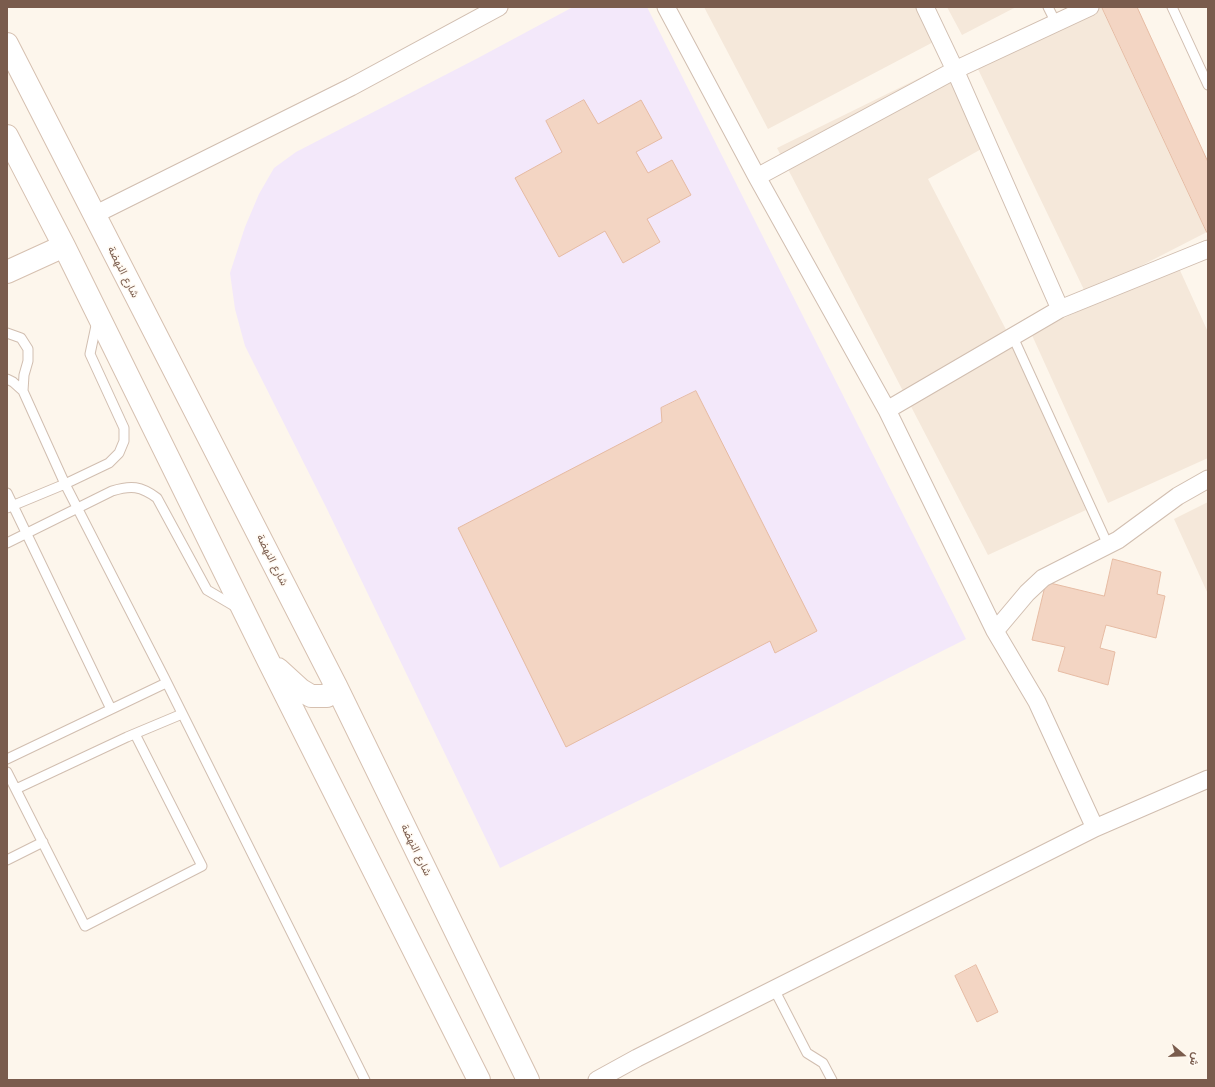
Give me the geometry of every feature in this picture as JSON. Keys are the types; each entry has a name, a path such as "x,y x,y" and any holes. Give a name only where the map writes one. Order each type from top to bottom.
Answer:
{"main road":[{"name":"شارع النهضة","path":"7,44 336,686 528,1080"},
{"path":"7,136 64,246 269,662 479,1080"},
{"path":"7,272 64,246"},
{"path":"269,662 301,690 311,696 327,696 336,686"}],"street":[{"path":"94,215 351,87 498,7"},
{"path":"666,7 757,177 887,410 995,631 1037,702 1095,828"},
{"path":"925,7 955,70 1060,309"},
{"path":"757,177 955,70 1090,7"},
{"path":"887,410 1060,309 1208,249"},
{"path":"995,631 1027,593 1043,578 1118,540 1178,496 1208,479"},
{"path":"597,1080 637,1058 1095,828 1208,779"}],"lane":[{"path":"1048,7 1056,23"},
{"path":"1172,7 1208,85"},
{"path":"10,506 65,484 109,463 119,453 124,441 124,428 90,354 98,314"},
{"path":"7,333 21,338 28,349 28,361 24,375 23,390"},
{"path":"1012,337 1108,545"},
{"path":"7,379 14,382 23,390 65,484 365,1080"},
{"path":"7,543 112,490 124,487 137,487 148,491 157,498 208,590 245,613"},
{"path":"7,493 10,506 27,534 111,709"},
{"path":"7,759 166,683"},
{"path":"16,789 182,714"},
{"path":"7,772 85,926 202,866 135,734"},
{"path":"7,860 43,842"},
{"path":"774,989 807,1053 823,1064 832,1080"}],"shaded area":[{"path":"573,7 647,7 966,639 827,709 500,868 326,507 245,346 235,309 230,273 245,227 259,194 274,168 296,152"},
{"path":"704,7 924,7 941,38 768,129"},
{"path":"947,7 1016,7 962,35"},
{"path":"1095,7 1102,7 1207,232 1086,294 977,67"},
{"path":"950,63 992,143 928,179 1015,347 1086,510 988,555 777,148"},
{"path":"1178,266 1208,332 1208,458 1108,503 1031,333"},
{"path":"1208,502 1208,594 1174,519"}],"building":[{"path":"1102,7 1137,7 1208,162 1207,232"},
{"path":"584,100 598,124 641,100 662,138 636,152 648,173 672,160 691,195 647,219 660,242 623,263 605,231 559,257 515,178 562,152 546,121"},
{"path":"696,391 817,631 775,653 770,641 566,747 458,528 662,422 661,408"},
{"path":"1113,559 1161,572 1157,594 1165,596 1156,638 1106,625 1100,648 1115,652 1108,685 1058,671 1065,647 1032,640 1046,582 1104,596"},
{"path":"976,965 998,1012 977,1022 955,976"}]}
